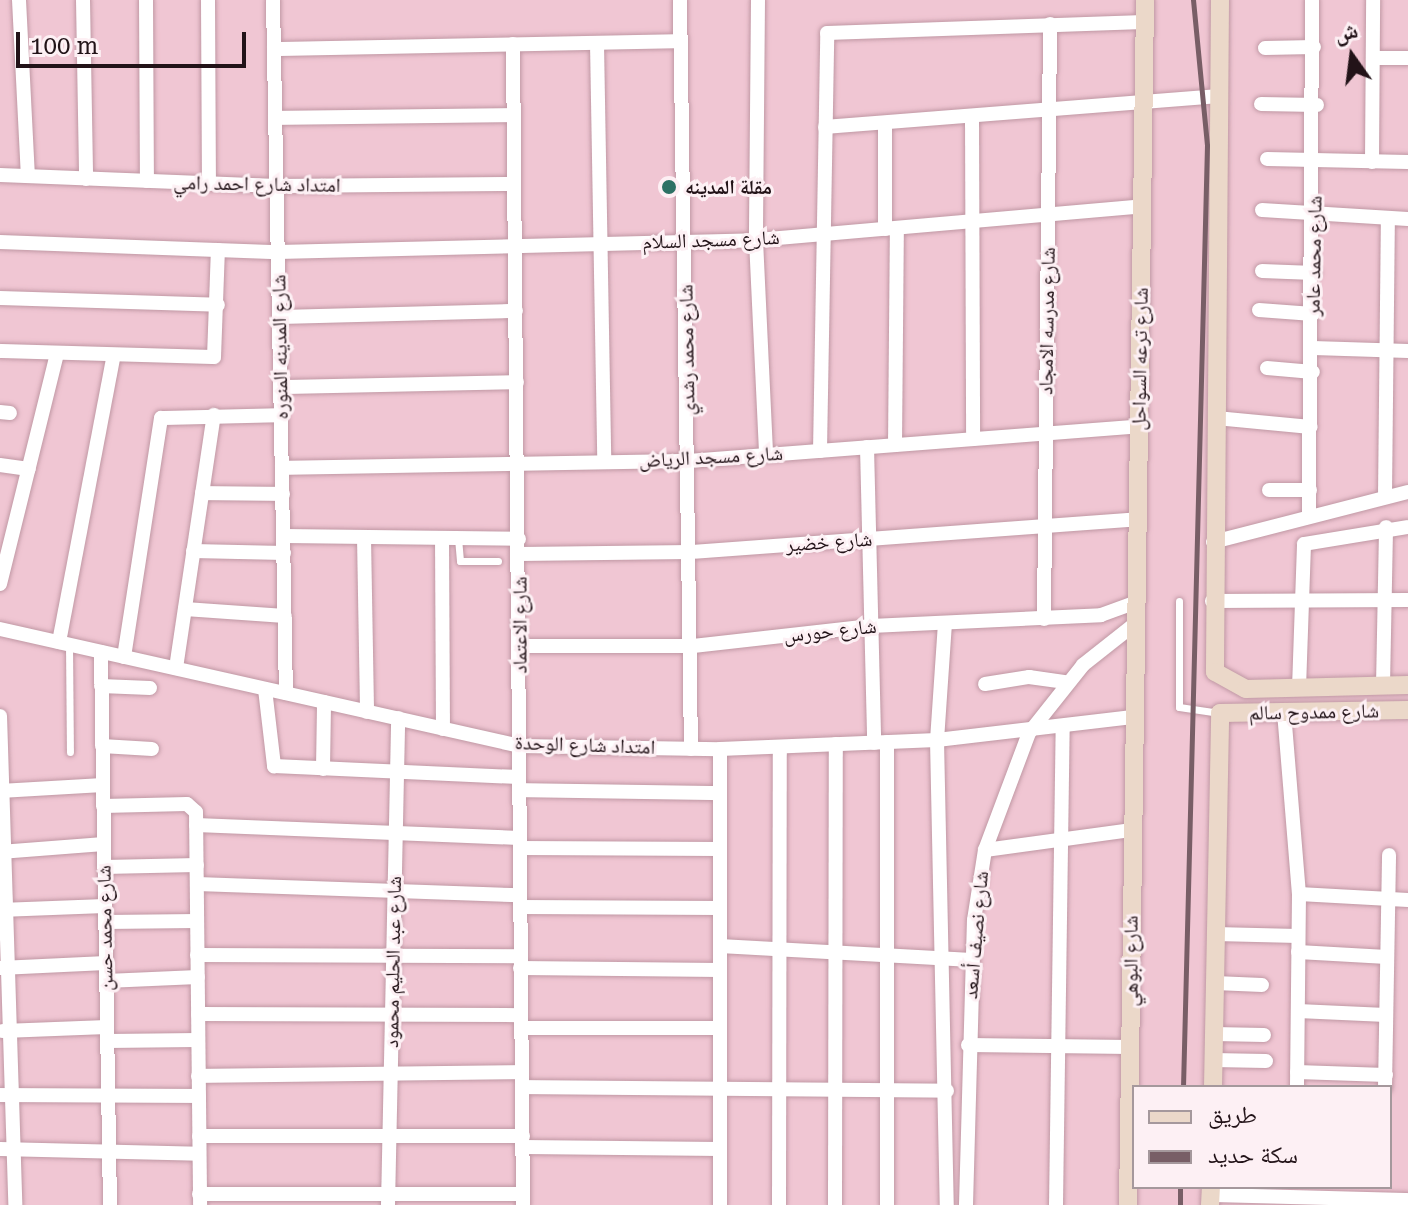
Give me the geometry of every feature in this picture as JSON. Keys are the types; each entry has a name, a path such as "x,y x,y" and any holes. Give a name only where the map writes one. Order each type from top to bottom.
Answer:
{"main road":[{"name":"شارع ترعه السواحل","path":"1133,717 1145,0"},
{"path":"1212,601 1220,0"},
{"name":"شارع ممدوح سالم","path":"1212,601 1215,672 1246,689 1408,685"},
{"name":"شارع ممدوح سالم","path":"1220,713 1408,710"},
{"path":"1213,1085 1220,713"},
{"name":"شارع البوهي","path":"1128,1205 1133,717"}],"street":[{"path":"19,0 28,176"},
{"path":"83,0 86,179"},
{"path":"146,0 147,181"},
{"path":"208,0 209,184"},
{"name":"شارع المدينه المنوره","path":"273,0 286,693"},
{"name":"شارع محمد رشدي","path":"680,0 693,646 691,749"},
{"path":"758,0 756,240 766,455"},
{"name":"شارع محمد عامر","path":"1309,512 1317,105 1312,0"},
{"path":"1372,162 1373,0"},
{"path":"820,451 829,30 1144,22"},
{"name":"شارع مدرسه الامجاد","path":"1044,619 1050,24"},
{"path":"274,49 681,41"},
{"path":"597,43 604,462"},
{"name":"شارع الاعتماد","path":"513,44 521,646 519,784 523,1200"},
{"path":"1265,48 1314,47"},
{"path":"1373,58 1408,58"},
{"path":"825,127 885,127 1219,96"},
{"path":"1261,104 1317,105"},
{"path":"275,118 513,115"},
{"path":"972,118 973,439"},
{"path":"885,127 891,228 895,445"},
{"path":"1267,159 1408,162"},
{"name":"امتداد شارع احمد رامي","path":"0,175 277,186 514,184"},
{"name":"شارع مسجد السلام","path":"0,242 278,252 756,240 1142,206"},
{"path":"1262,210 1408,219"},
{"path":"1385,495 1388,218"},
{"path":"0,351 214,357 218,250"},
{"path":"1262,271 1314,273"},
{"path":"0,298 218,305"},
{"path":"1259,310 1313,314"},
{"path":"280,317 516,311"},
{"path":"1313,348 1408,351"},
{"path":"0,584 57,353"},
{"path":"64,643 114,355"},
{"path":"1267,368 1313,372"},
{"path":"281,387 517,382"},
{"path":"176,668 214,415"},
{"path":"124,657 161,418 281,415"},
{"path":"1216,418 1311,427"},
{"name":"شارع مسجد الرياض","path":"282,468 689,461 1139,426"},
{"path":"867,447 871,626 881,743 887,955 887,1205"},
{"path":"0,465 29,469"},
{"path":"1269,490 1310,490"},
{"path":"1213,542 1309,512 1408,492"},
{"path":"202,493 283,494"},
{"name":"شارع خضير","path":"519,554 691,552 1138,519"},
{"path":"1299,688 1301,600 1307,542 1386,527 1408,527"},
{"path":"1383,686 1386,527"},
{"path":"284,536 519,539"},
{"path":"364,537 367,712"},
{"path":"442,538 443,729"},
{"path":"193,551 284,553"},
{"path":"1212,601 1408,600"},
{"name":"شارع حورس","path":"521,646 693,646 871,626 1101,615 1137,602"},
{"path":"185,609 285,616"},
{"name":"شارع نصيف أسعد","path":"945,623 937,740 947,1091 947,1205"},
{"name":"شارع نصيف أسعد","path":"966,1205 972,960 985,850 1029,733 1066,682 1136,623"},
{"name":"امتداد شارع الوحدة","path":"0,629 520,746 720,749 881,743 1029,733 1133,717"},
{"name":"شارع محمد حسن","path":"101,652 110,1205"},
{"path":"985,684 1029,677 1066,682"},
{"path":"101,686 150,688"},
{"path":"265,689 270,764 519,784 720,793"},
{"path":"323,769 324,702"},
{"path":"1284,712 1289,833 1299,894 1297,1080 1386,1081 1389,855"},
{"path":"0,716 7,1149 15,1205"},
{"name":"شارع عبد الحليم محمود","path":"388,1200 398,718"},
{"path":"1056,1205 1063,728"},
{"path":"835,1205 836,744"},
{"path":"102,746 152,749"},
{"path":"779,1205 780,747"},
{"path":"720,749 720,1205"},
{"path":"1,791 103,785"},
{"path":"103,806 187,804 196,825 200,1200 523,1200"},
{"path":"196,825 396,833 520,843 720,849"},
{"path":"985,850 1131,830"},
{"path":"2,852 104,844"},
{"path":"104,867 197,865"},
{"path":"197,884 720,908"},
{"path":"1299,894 1408,900"},
{"path":"3,910 105,906"},
{"path":"105,922 197,921"},
{"path":"1215,934 1298,936"},
{"path":"720,946 972,960"},
{"path":"1298,952 1387,957"},
{"path":"197,955 393,956 720,970"},
{"path":"4,968 106,963"},
{"path":"106,981 198,977"},
{"path":"1215,983 1262,985"},
{"path":"1298,1011 1386,1015"},
{"path":"198,1014 392,1015 720,1028"},
{"path":"5,1031 198,1040"},
{"path":"1214,1034 1264,1035"},
{"path":"968,1045 1130,1047"},
{"path":"1213,1060 1266,1061"},
{"path":"198,1076 391,1074 720,1088 947,1091"},
{"path":"6,1095 199,1096"},
{"path":"199,1136 389,1136 720,1149"},
{"path":"7,1149 199,1154"},
{"path":"1211,1196 1384,1197 1408,1200"}],"lane":[{"path":"458,538 460,561 498,561"},
{"path":"1179,601 1179,707 1220,713"},
{"path":"64,643 70,752"}],"railway":[{"path":"1183,1085 1207,145 1193,0"},
{"path":"1180,1189 1180,1205"}],"place":[{"name":"مقلة المدينه","path":"669,187"}]}
